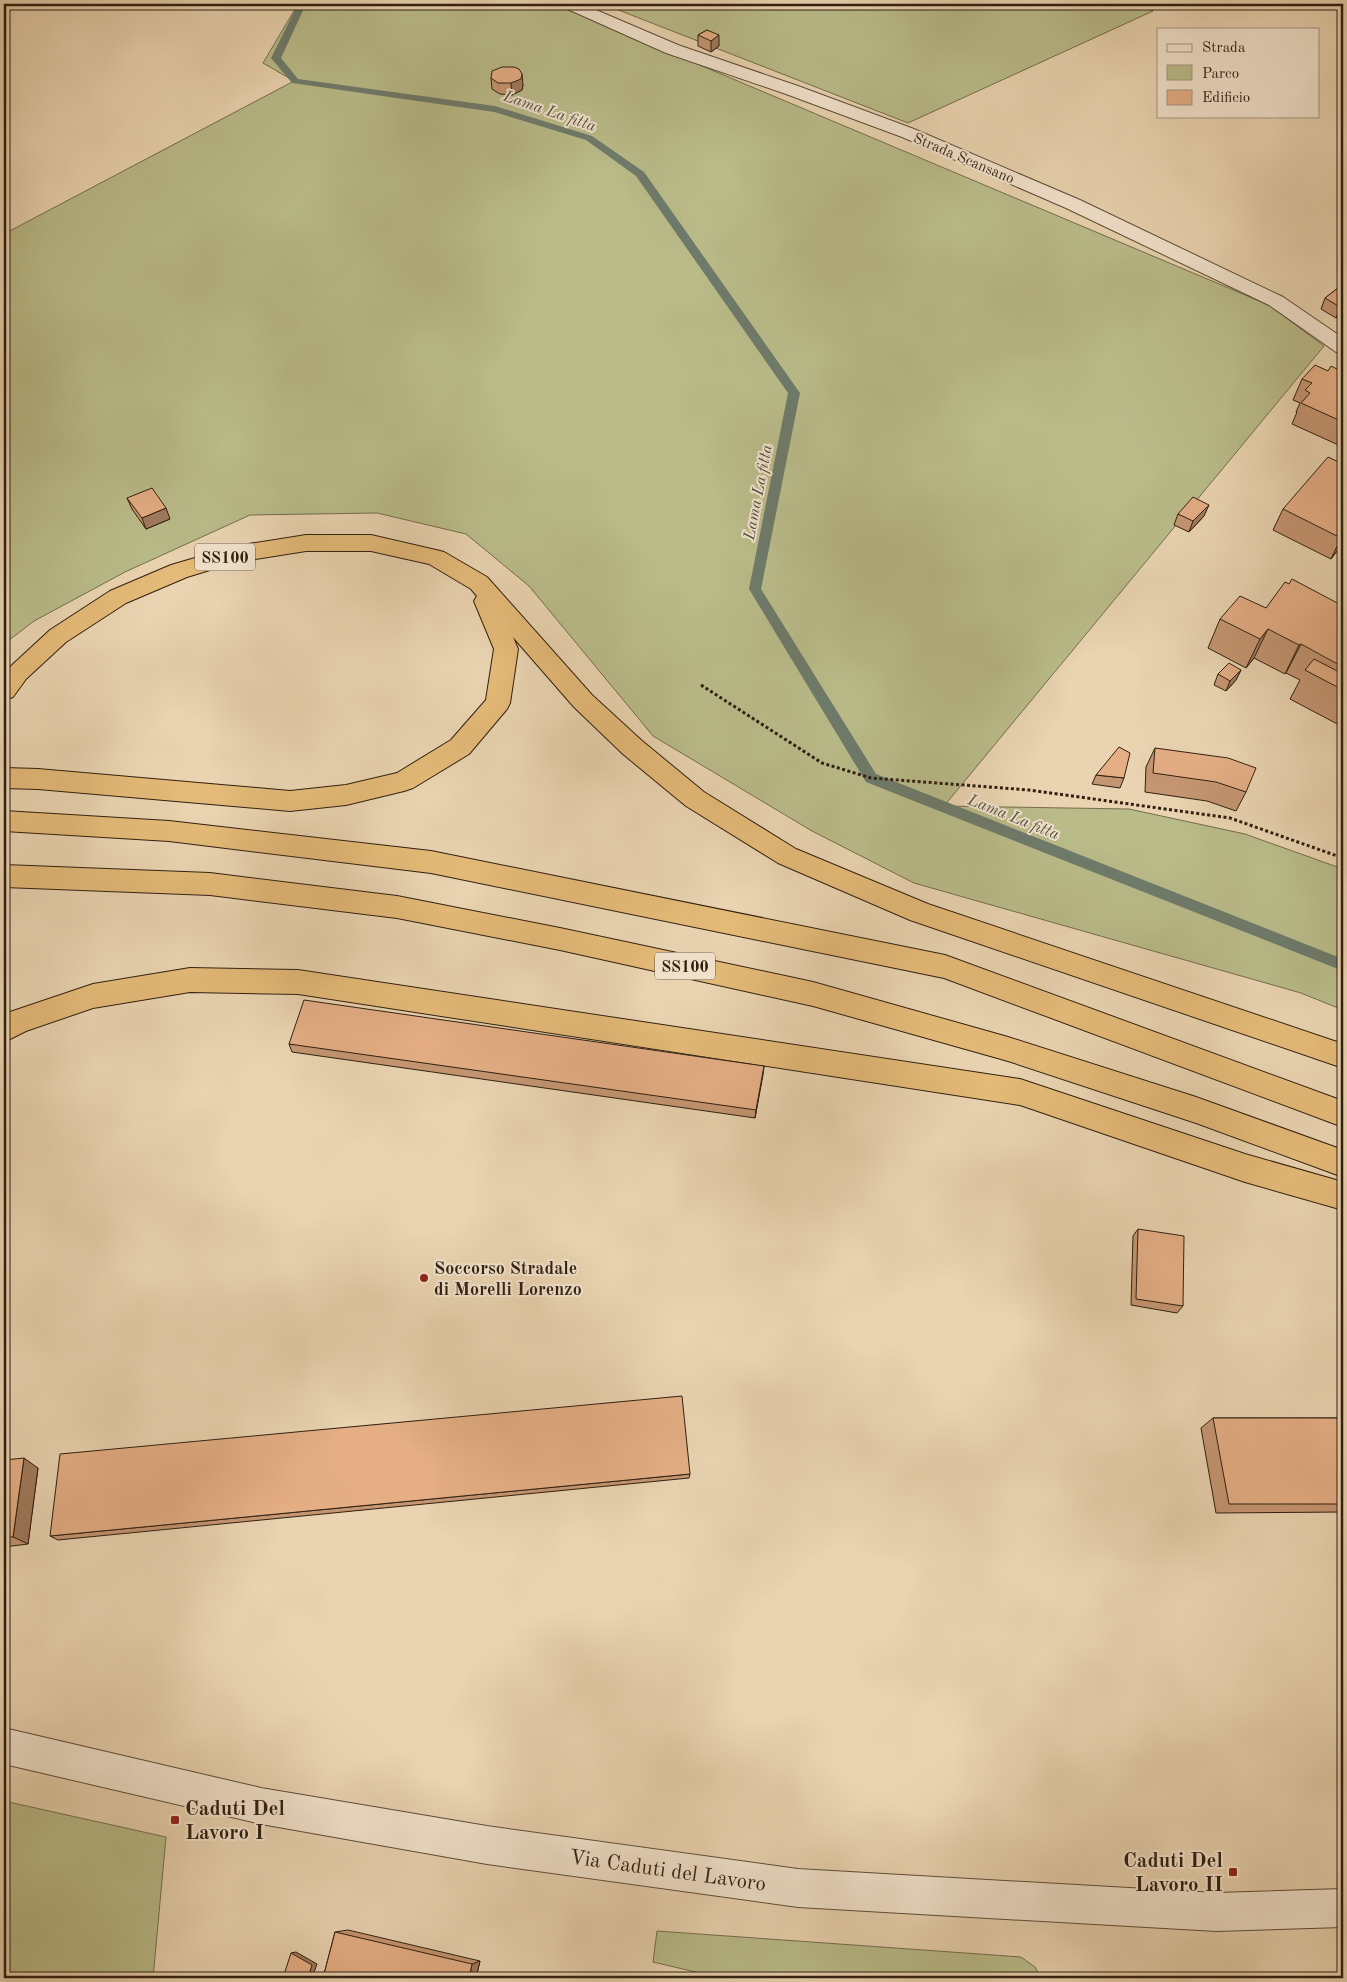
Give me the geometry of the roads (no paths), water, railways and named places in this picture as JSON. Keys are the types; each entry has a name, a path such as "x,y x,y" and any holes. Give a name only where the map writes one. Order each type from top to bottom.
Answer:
{"highway":[{"name":"SS100","path":"4,691 18,673 58,636 118,597 179,571 236,554 306,543 371,543 436,558 479,584 583,701 632,747 695,799 788,856 919,912 1343,1056"},
{"path":"4,778 38,779 290,801 346,796 404,782 460,747 498,703 506,649 479,584"},
{"path":"11,821 169,830 431,862 945,967 1343,1114"},
{"name":"SS100","path":"4,876 210,884 397,907 560,939 813,994 1008,1049 1196,1110 1343,1164"},
{"path":"4,1030 17,1022 103,994 190,980 298,982 1020,1092 1245,1168 1343,1196"}],"street":[{"name":"Strada Scansano","path":"569,4 672,49 792,90 908,134 1073,204 1276,301 1343,346"},
{"name":"Via Caduti del Lavoro","path":"4,1746 261,1806 487,1845 798,1888 1216,1912 1343,1908"}],"waterway":[{"name":"Lama La fitta","path":"302,4 276,58 295,81 495,109 589,138 640,174 794,393 755,589 871,778 1343,965"}],"place":[{"name":"Soccorso Stradale di Morelli Lorenzo","path":"424,1278"},
{"name":"Caduti Del Lavoro I","path":"175,1820"},
{"name":"Caduti Del Lavoro II","path":"1233,1872"}]}
